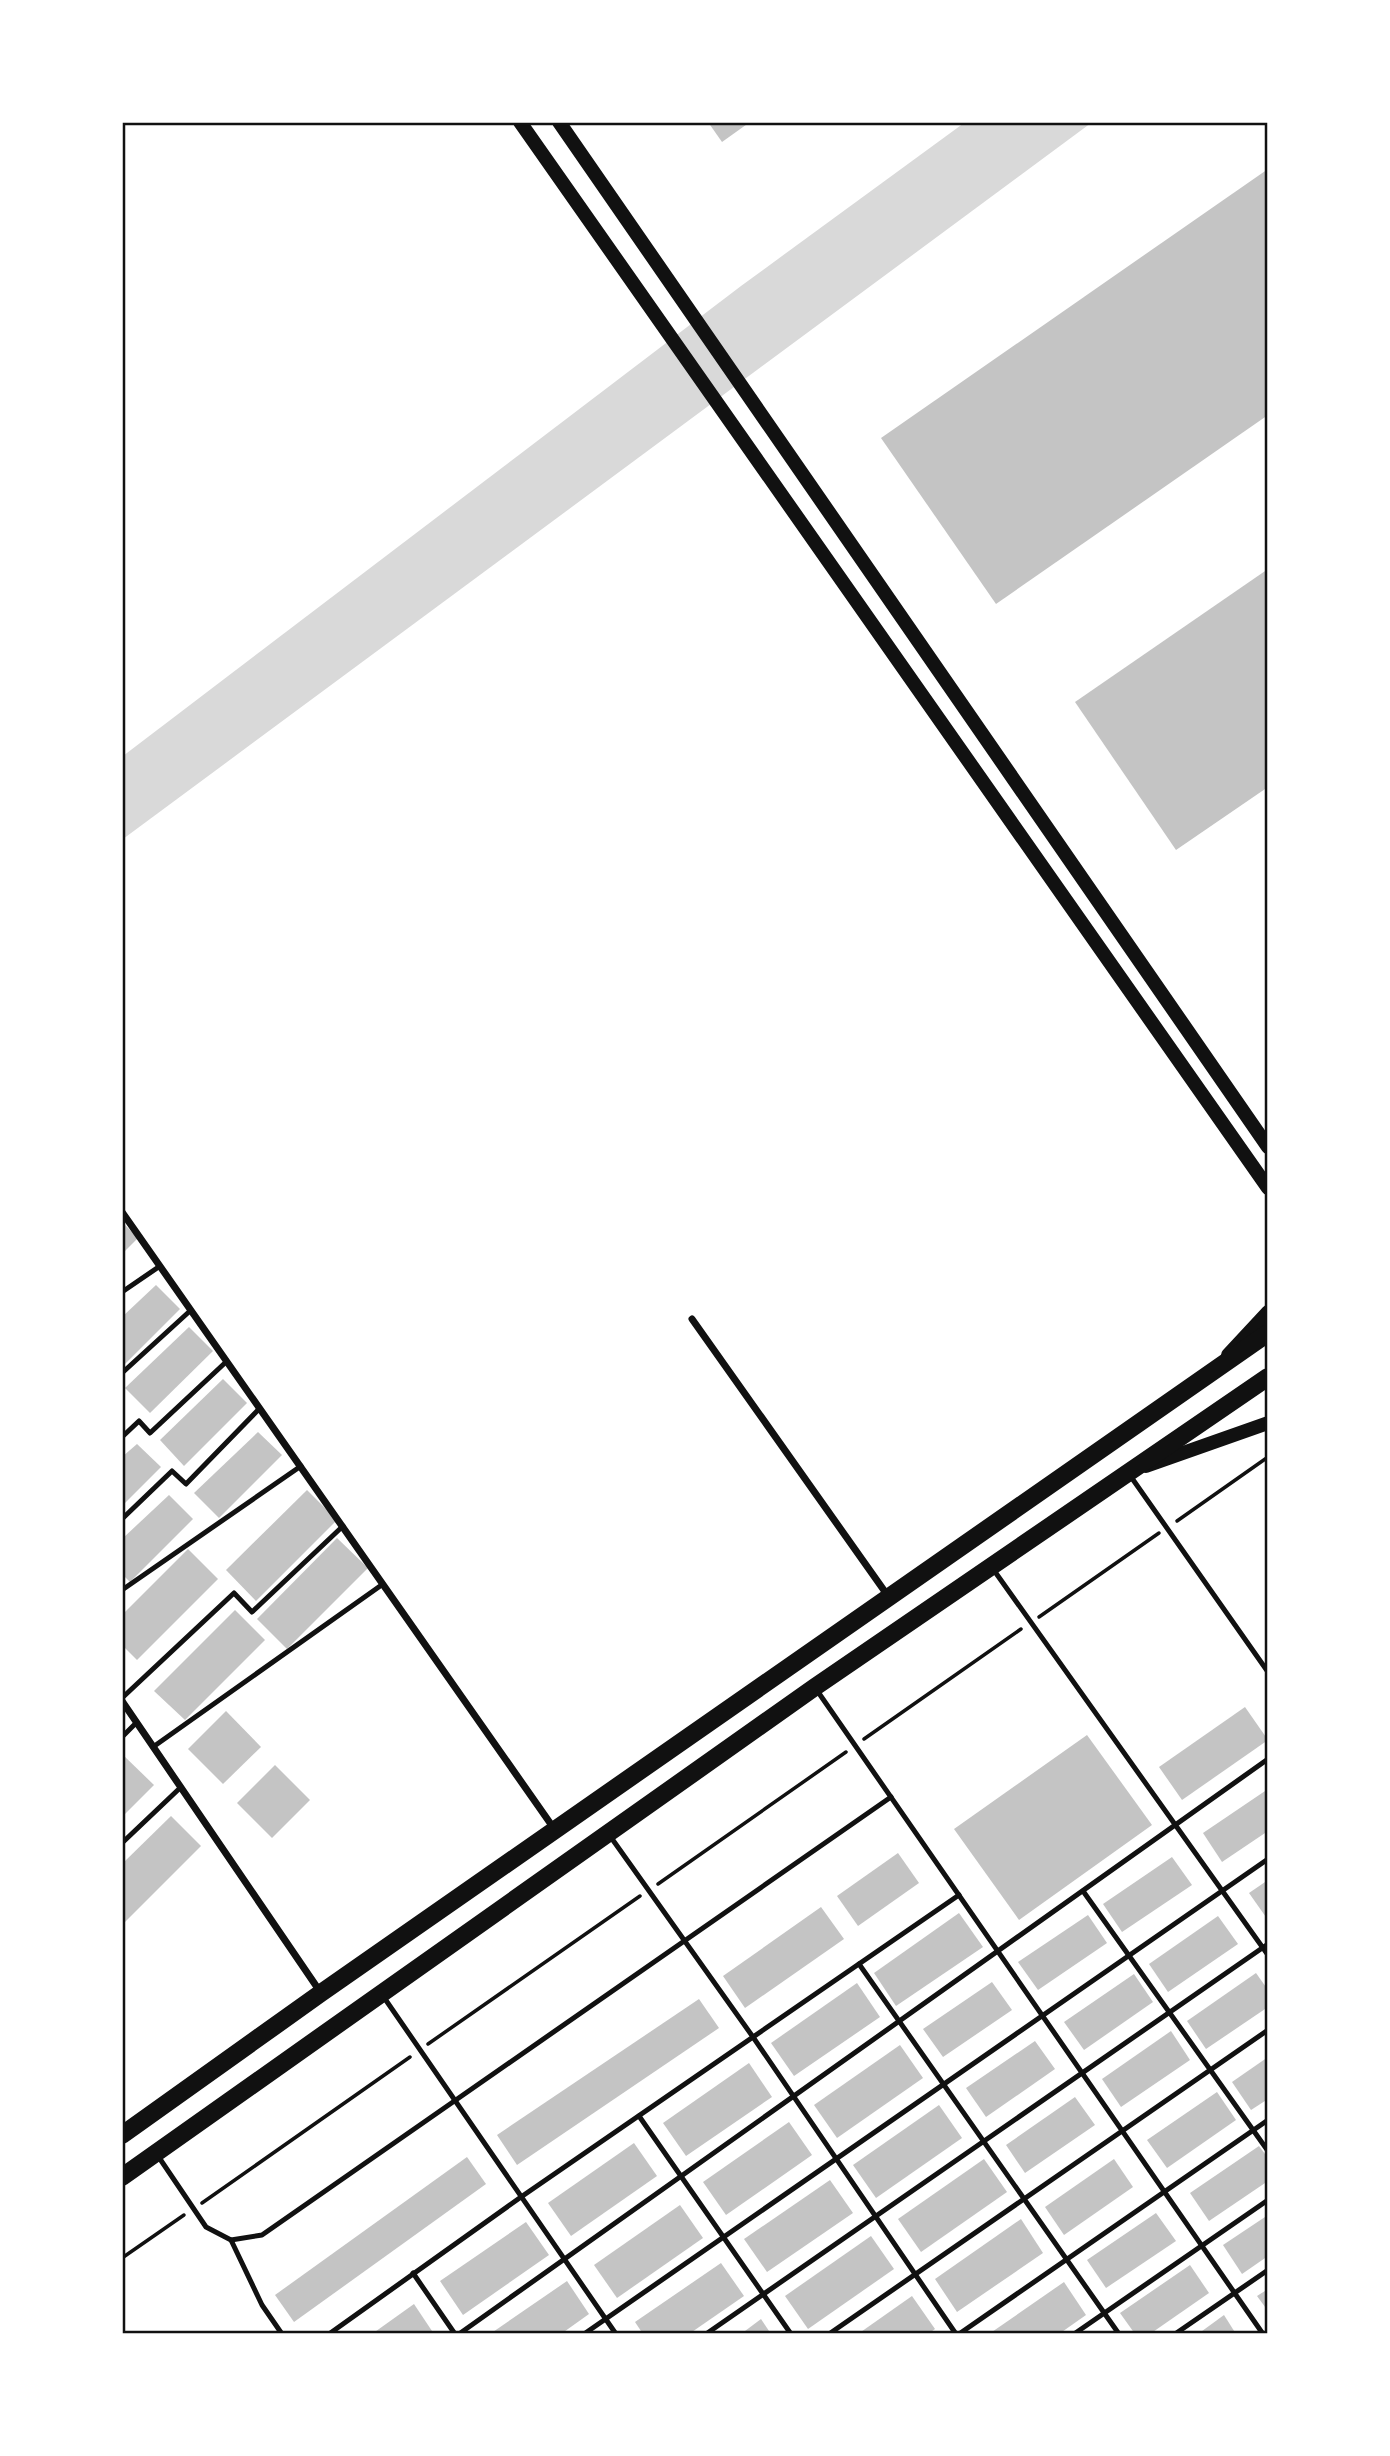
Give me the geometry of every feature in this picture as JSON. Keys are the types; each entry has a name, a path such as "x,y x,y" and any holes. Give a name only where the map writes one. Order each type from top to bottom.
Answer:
{"main road":[{"path":"520,122 1268,1188"},
{"path":"559,122 1265,1142"},
{"path":"1242,1153 1268,1200"},
{"path":"1215,1370 1268,1312"},
{"path":"122,2136 321,1993 1268,1333"},
{"path":"122,2177 815,1687 1268,1377"},
{"path":"1128,1473 1268,1423"}],"street":[{"path":"122,1212 556,1830"},
{"path":"692,1319 889,1597"},
{"path":"122,1700 321,1993"}],"lane":[{"path":"122,1292 160,1266"},
{"path":"122,1373 191,1310"},
{"path":"122,1437 139,1421 150,1433 227,1361"},
{"path":"122,1519 172,1471 186,1484 260,1408"},
{"path":"122,1590 301,1466"},
{"path":"1128,1473 1268,1672"},
{"path":"122,1700 234,1593 252,1612 343,1526"},
{"path":"991,1566 1222,1891 1265,1946 1268,1955"},
{"path":"153,1747 383,1584"},
{"path":"815,1687 1263,2333"},
{"path":"122,1737 137,1723"},
{"path":"414,2273 457,2333 1268,1759"},
{"path":"122,1843 181,1787"},
{"path":"156,2153 206,2227 231,2240 262,2235 891,1797"},
{"path":"608,1833 958,2333 1268,2120"},
{"path":"584,2333 1268,1860"},
{"path":"1083,1891 1268,2151"},
{"path":"329,2333 959,1895"},
{"path":"706,2333 1265,1946"},
{"path":"859,1964 1119,2333"},
{"path":"381,1993 616,2333"},
{"path":"829,2333 1268,2030"},
{"path":"639,2116 791,2333"},
{"path":"1074,2333 1268,2200"},
{"path":"231,2240 262,2305 282,2333"},
{"path":"1175,2333 1268,2270"}],"path":[{"path":"122,2258 1268,1457"}],"shaded area":[{"path":"964,123 1091,123 123,839 123,756 741,286"}],"building":[{"path":"708,122 750,122 722,142"},
{"path":"1268,169 1268,415 996,604 881,438"},
{"path":"1268,569 1268,787 1176,850 1075,702"},
{"path":"122,1222 138,1238 122,1254"},
{"path":"156,1285 180,1309 122,1367 122,1317"},
{"path":"189,1327 213,1351 150,1413 125,1388"},
{"path":"223,1379 247,1403 184,1466 160,1440"},
{"path":"258,1432 282,1455 219,1518 194,1493"},
{"path":"137,1444 161,1467 122,1506 122,1457"},
{"path":"307,1490 337,1520 256,1601 226,1570"},
{"path":"169,1495 193,1519 130,1582 122,1574 122,1539"},
{"path":"337,1538 368,1568 287,1649 257,1619"},
{"path":"188,1549 218,1579 137,1660 122,1645 122,1615"},
{"path":"235,1610 265,1640 185,1720 154,1691"},
{"path":"1245,1707 1268,1740 1182,1800 1159,1767"},
{"path":"226,1711 261,1747 223,1784 188,1749"},
{"path":"1087,1735 1152,1825 1019,1920 954,1829"},
{"path":"122,1754 154,1785 122,1817"},
{"path":"275,1765 310,1800 272,1838 237,1803"},
{"path":"1268,1789 1268,1831 1222,1862 1203,1833"},
{"path":"171,1816 201,1846 122,1925 122,1864"},
{"path":"898,1853 919,1883 858,1926 837,1896"},
{"path":"1172,1857 1192,1885 1122,1932 1103,1904"},
{"path":"1268,1880 1268,1920 1249,1893"},
{"path":"821,1907 844,1939 745,2008 723,1976"},
{"path":"959,1913 983,1947 896,2006 874,1973"},
{"path":"1088,1915 1107,1943 1038,1990 1018,1962"},
{"path":"1218,1916 1238,1944 1168,1992 1149,1964"},
{"path":"1256,1973 1268,1990 1268,2007 1206,2049 1187,2021"},
{"path":"1134,1974 1153,2002 1084,2050 1064,2022"},
{"path":"992,1982 1012,2010 943,2057 923,2029"},
{"path":"857,1983 880,2017 794,2076 771,2043"},
{"path":"699,1999 719,2028 517,2165 497,2135"},
{"path":"1171,2031 1190,2060 1121,2107 1102,2079"},
{"path":"1035,2041 1055,2069 986,2117 966,2088"},
{"path":"900,2045 923,2078 837,2138 814,2105"},
{"path":"1268,2057 1268,2099 1251,2110 1232,2082"},
{"path":"749,2063 772,2097 686,2156 663,2123"},
{"path":"1217,2092 1236,2120 1167,2168 1147,2140"},
{"path":"1075,2097 1095,2125 1025,2173 1006,2145"},
{"path":"939,2105 962,2138 876,2198 853,2165"},
{"path":"789,2122 812,2155 726,2215 703,2182"},
{"path":"634,2143 657,2176 571,2236 548,2203"},
{"path":"1259,2146 1268,2158 1268,2181 1209,2221 1190,2193"},
{"path":"467,2157 486,2184 294,2322 275,2295"},
{"path":"984,2159 1007,2192 921,2252 898,2219"},
{"path":"1114,2159 1133,2187 1064,2235 1045,2207"},
{"path":"830,2180 853,2213 767,2272 744,2239"},
{"path":"680,2205 703,2238 617,2298 594,2265"},
{"path":"1156,2213 1176,2241 1106,2288 1087,2260"},
{"path":"1268,2215 1268,2256 1242,2274 1223,2245"},
{"path":"1021,2219 1043,2253 957,2312 935,2279"},
{"path":"526,2222 549,2255 463,2315 440,2281"},
{"path":"871,2236 894,2269 808,2329 785,2296"},
{"path":"721,2263 744,2296 689,2334 643,2334 635,2322"},
{"path":"1190,2265 1209,2293 1150,2334 1135,2334 1120,2313"},
{"path":"567,2281 589,2314 561,2334 490,2334"},
{"path":"1064,2282 1086,2315 1059,2334 989,2334"},
{"path":"1268,2289 1268,2311 1257,2296"},
{"path":"912,2296 935,2329 928,2334 858,2334"},
{"path":"414,2304 434,2334 372,2334"},
{"path":"1224,2315 1236,2334 1198,2334"},
{"path":"761,2319 771,2334 741,2334"}]}
